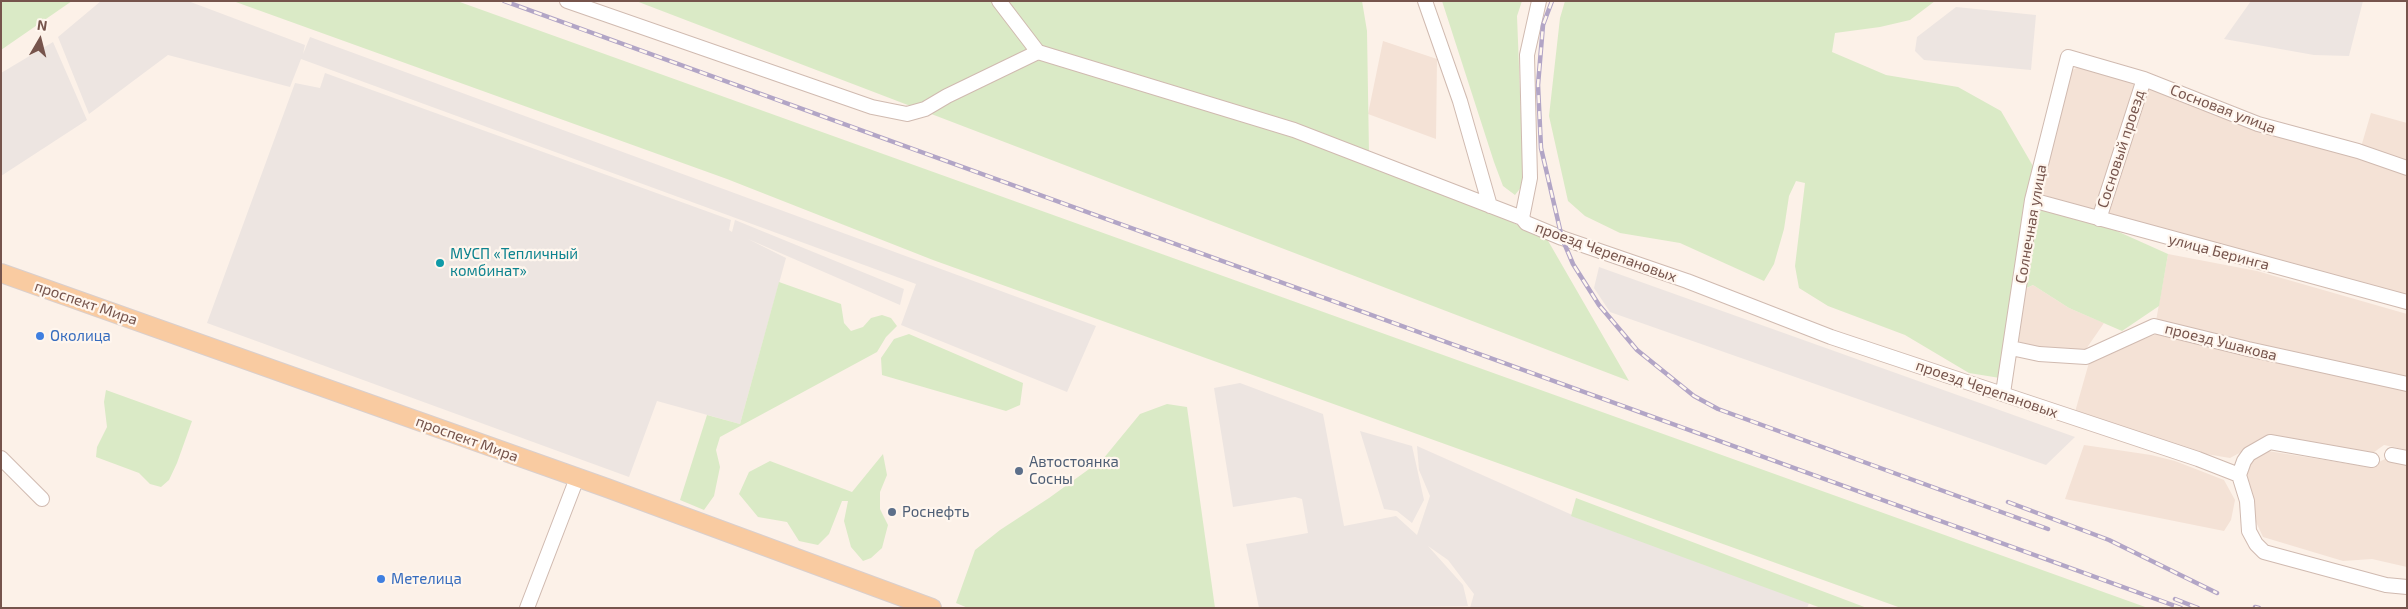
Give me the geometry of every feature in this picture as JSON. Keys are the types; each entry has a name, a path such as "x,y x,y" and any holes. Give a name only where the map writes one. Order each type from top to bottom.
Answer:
{"main road":[{"name":"проспект Мира","path":"4,275 577,478 932,608"}],"street":[{"path":"567,1 872,107 907,114 925,109 1038,52 999,1"},
{"path":"1425,1 1460,101 1490,206"},
{"path":"1522,218 1530,178 1527,55 1538,1"},
{"name":"проезд Черепановых","path":"1038,52 1294,130 1522,218 1526,223 1562,238 1687,281 1831,337 2003,393 2198,459 2239,475"},
{"name":"Сосновая улица","path":"2068,57 2144,79 2258,124 2358,151 2407,168"},
{"name":"Солнечная улица","path":"2003,393 2032,200 2068,57"},
{"name":"Сосновый проезд","path":"2099,219 2144,79"},
{"name":"улица Беринга","path":"2032,200 2407,302"},
{"name":"проезд Ушакова","path":"2011,348 2039,354 2086,357 2154,326 2407,384"},
{"path":"2372,460 2270,442 2250,454 2244,461 2239,475 2247,502 2250,531 2256,544 2264,552 2386,585 2407,587"},
{"path":"2392,455 2407,458"},
{"path":"1,458 42,499"},
{"path":"527,608 577,478"}],"shaded area":[{"path":"101,1 188,1 305,45 303,54 310,37 1096,326 1067,392 901,325 916,284 301,59 290,87 168,55 89,114 58,37"},
{"path":"2251,1 2363,1 2349,56 2314,55 2224,39"},
{"path":"1956,7 2036,15 2031,70 1924,60 1915,51 1917,37"},
{"path":"1383,41 1437,59 1436,139 1368,114"},
{"path":"53,42 87,120 1,176 1,73"},
{"path":"2079,67 2137,84 2096,211 2037,193 2072,70"},
{"path":"325,73 731,220 729,230 732,232 735,220 904,289 900,305 748,239 786,258 740,424 657,401 629,477 207,323 295,83 320,88"},
{"path":"2144,87 2188,104 2407,172 2407,298 2105,216"},
{"path":"2371,113 2407,123 2407,163 2361,147"},
{"path":"2168,254 2257,271 2407,314 2407,379 2156,321"},
{"path":"1599,267 2075,437 2046,465 1610,312 1594,288"},
{"path":"2033,285 2069,308 2104,323 2084,352 2018,346 2025,289"},
{"path":"2157,334 2407,388 2407,450 2384,445 2370,455 2268,438 2230,458 2176,449 2075,412 2090,359"},
{"path":"1240,383 1323,414 1344,526 1396,516 1417,535 1430,496 1419,470 1417,446 1588,522 1810,601 1807,608 1470,608 1474,594 1448,560 1428,546 1463,585 1468,606 1259,608 1246,544 1308,533 1302,499 1295,497 1233,507 1214,388"},
{"path":"1360,431 1412,446 1424,500 1412,523 1397,511 1384,509"},
{"path":"2084,445 2151,455 2175,461 2224,480 2235,500 2231,520 2224,531 2065,499"},
{"path":"2268,451 2369,467 2385,459 2407,464 2407,567 2372,559 2343,561 2263,537 2251,511 2250,485 2246,473 2253,459 2261,452"}],"green space":[{"path":"1,1 72,1 1,50"},
{"path":"233,1 457,1 2148,608 1901,608 933,260 727,179"},
{"path":"636,1 1362,1 1367,31 1369,154 1547,239 1629,381"},
{"path":"1442,1 1522,1 1517,16 1523,169 1522,186 1515,195 1503,186"},
{"path":"1565,1 1935,1 1910,20 1880,27 1835,33 1832,52 1886,75 1958,87 2001,111 2037,173 2032,200 2090,219 2168,254 2159,306 2122,331 2069,308 2033,285 2020,291 2000,378 1969,373 1905,335 1828,306 1799,288 1795,266 1805,183 1796,181 1789,196 1784,229 1774,264 1764,281 1680,243 1620,233 1585,216 1568,201 1549,116 1560,18"},
{"path":"779,282 841,304 844,323 851,331 863,327 871,318 882,315 891,318 897,326 886,337 877,352 720,437 716,450 720,467 714,496 704,510 680,500 707,415 740,424"},
{"path":"909,334 1023,383 1020,405 1006,411 882,375 881,358 894,339"},
{"path":"106,390 192,421 177,463 169,480 161,487 150,484 139,473 96,457 97,447 107,427 104,402"},
{"path":"1167,404 1187,407 1215,608 968,608 956,603 975,550 1000,530 1103,459 1140,414"},
{"path":"883,454 887,475 880,492 880,509 888,525 882,548 871,558 863,561 851,547 844,521 848,501 842,501 829,534 818,545 799,541 787,522 758,517 739,494 749,472 770,461 852,492"},
{"path":"1576,498 1867,608 1821,608 1571,516"}],"railway":[{"path":"504,1 2181,608"},
{"path":"1552,1 1543,25 1538,85 1541,148 1562,238 1573,264 1599,305 1637,350 1694,396 1718,409 2048,529"},
{"path":"2008,502 2109,540 2217,593"},
{"path":"2175,599 2198,608"},
{"path":"2255,607 2259,608"}],"place":[{"name":"МУСП «Тепличный комбинат»","path":"440,263"},
{"name":"Околица","path":"40,336"},
{"name":"Автостоянка Сосны","path":"1019,471"},
{"name":"Роснефть","path":"892,512"},
{"name":"Метелица","path":"381,579"}]}
